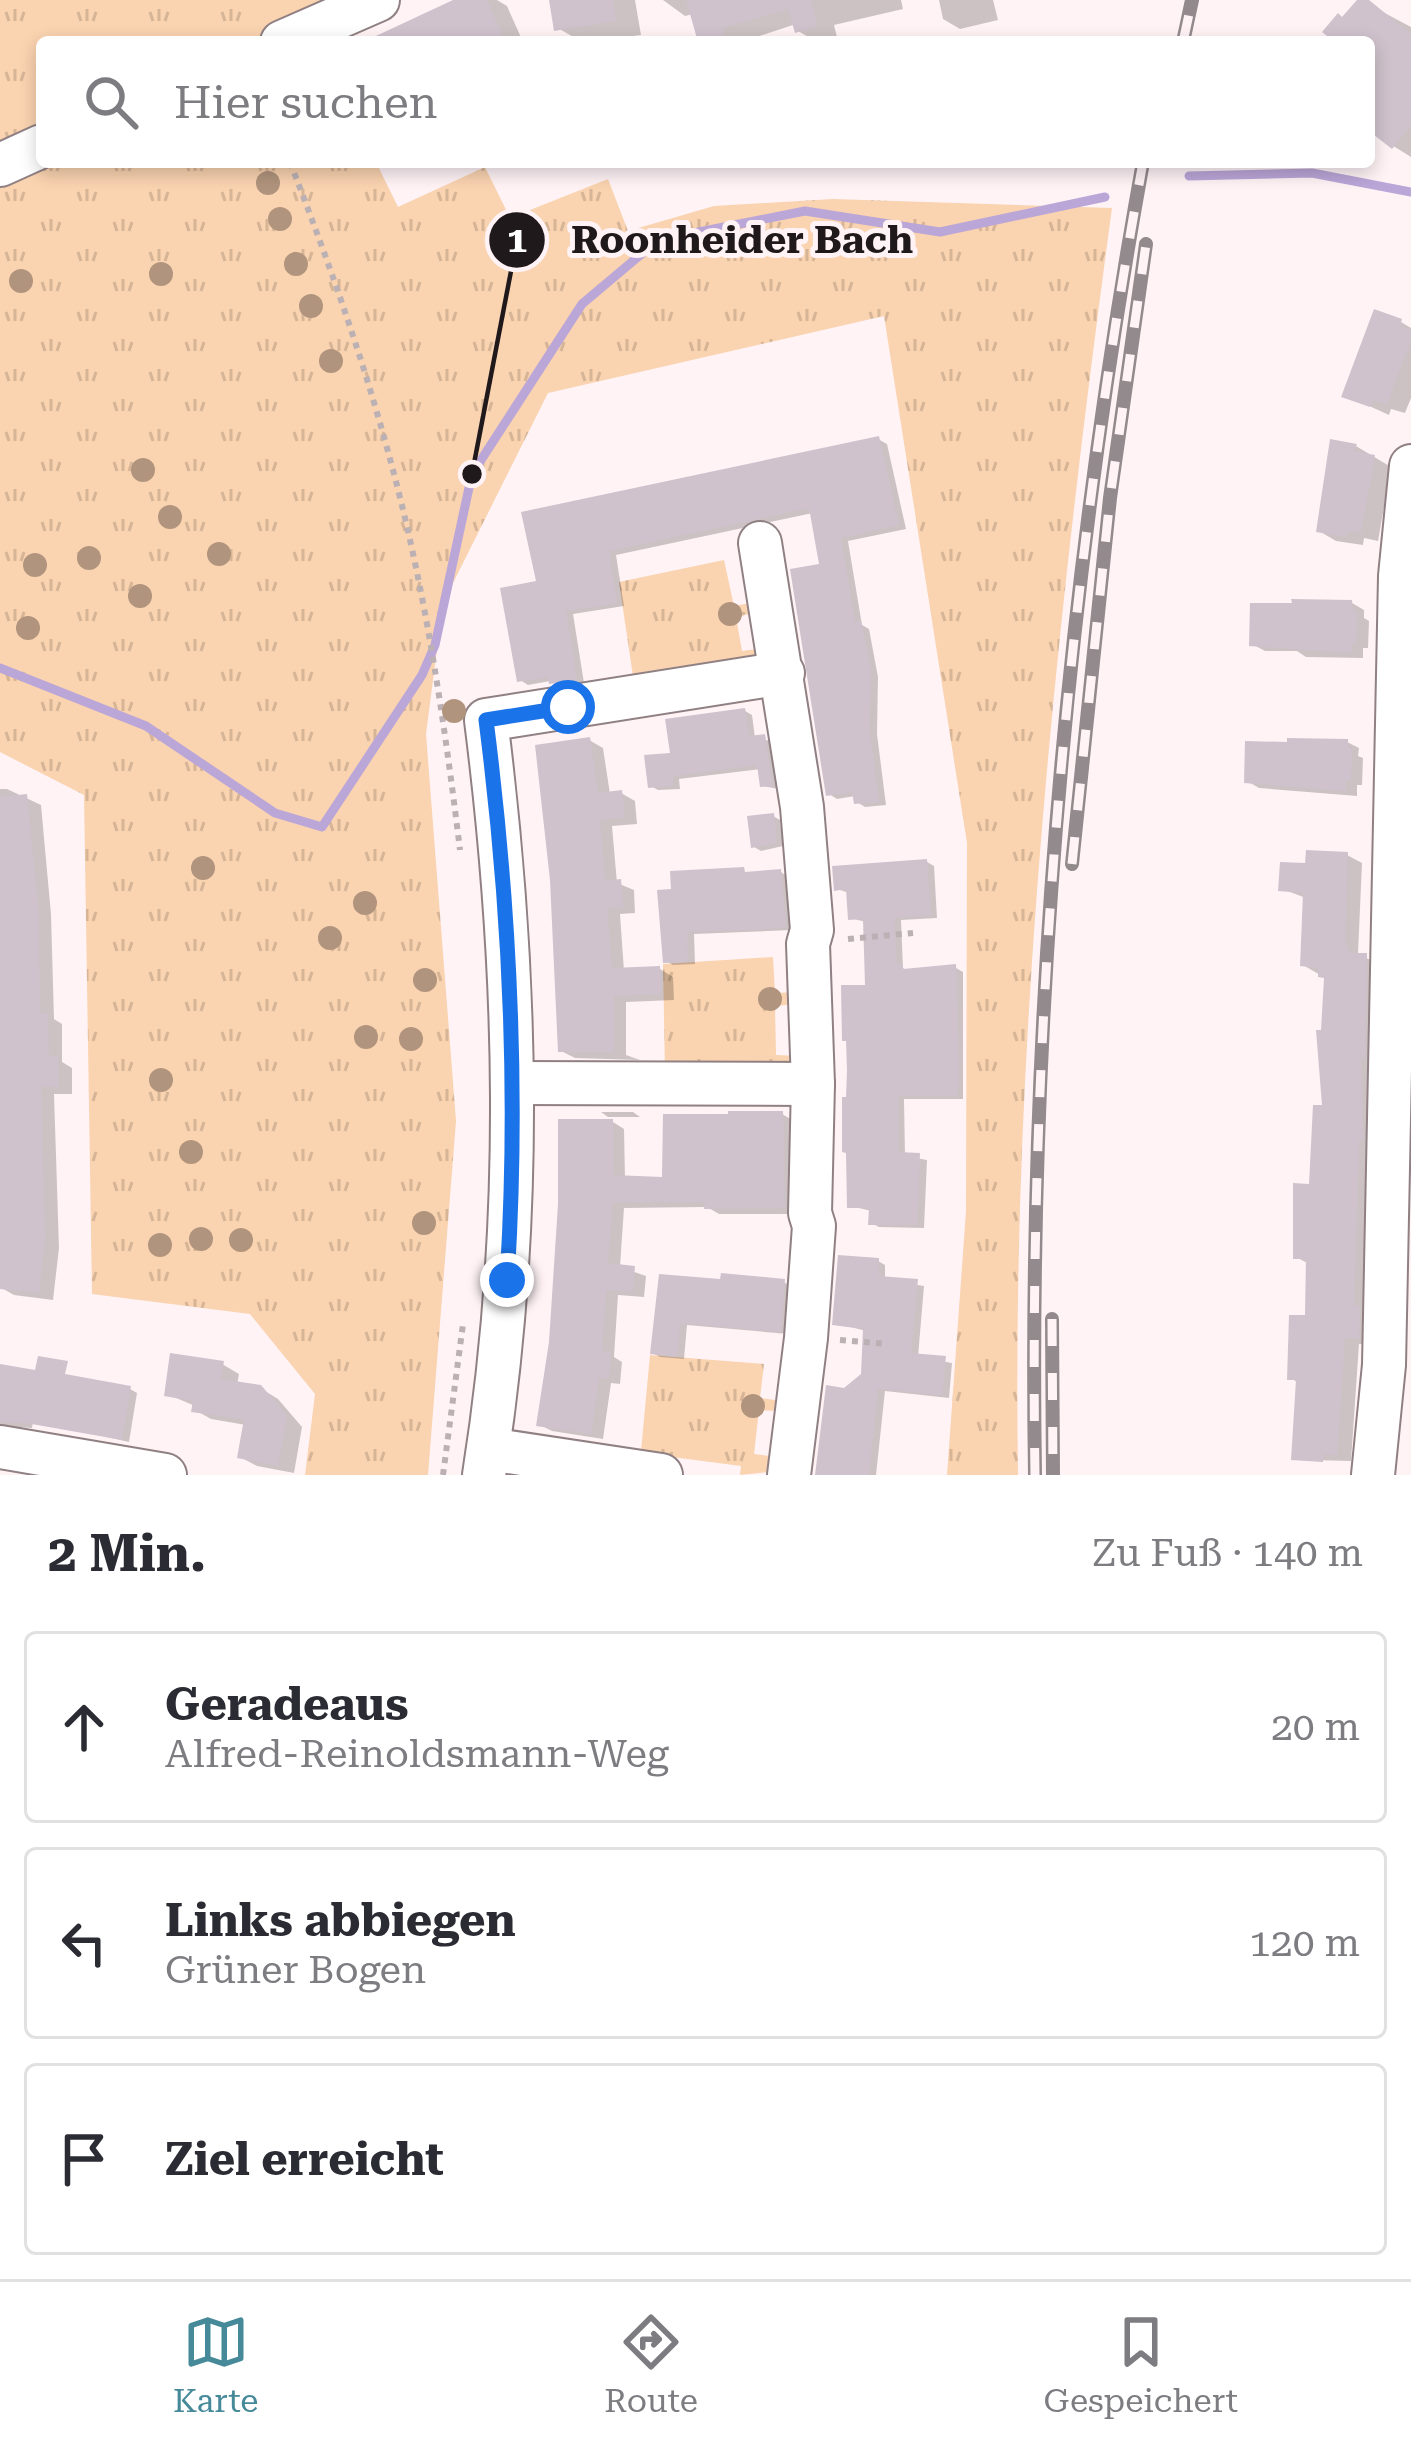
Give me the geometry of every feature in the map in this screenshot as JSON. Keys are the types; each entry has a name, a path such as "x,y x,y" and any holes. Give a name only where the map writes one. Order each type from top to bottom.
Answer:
{"street":[{"path":"296,36 378,0"},
{"path":"0,164 36,149"},
{"path":"1372,1475 1387,1355 1401,924 1400,576 1411,466"},
{"path":"760,543 802,807 812,930 808,944 813,1084 810,1214 814,1226 789,1475"},
{"path":"661,1475 486,1462 507,1280 514,1083 506,889 486,720 783,673"},
{"path":"514,1083 813,1084"},
{"path":"0,1447 165,1475"}],"path":[{"path":"292,168 366,375 401,503 437,679 463,871"},
{"path":"808,944 913,933"},
{"path":"443,1475 464,1312"},
{"path":"804,1353 888,1344"}],"green space":[{"path":"0,0 378,0 328,36 36,36 36,168 379,168 398,207 485,168 510,218 608,179 628,231 714,206 833,199 1112,208 1072,524 1041,840 1022,1157 1018,1475 947,1475 966,1211 967,843 884,316 548,393 443,603 426,734 456,1121 428,1475 305,1475 315,1394 250,1314 92,1294 84,795 0,752"},
{"path":"724,560 734,606 756,602 758,612 736,617 742,651 764,648 756,661 730,659 643,672 643,682 634,683 619,582"},
{"path":"773,957 775,993 798,992 798,1004 775,1006 776,1055 799,1056 792,1065 676,1064 665,1072 663,964"},
{"path":"650,1355 764,1364 760,1398 782,1401 780,1411 759,1410 754,1454 776,1457 768,1472 740,1475 741,1466 664,1456 640,1462"}],"building":[{"path":"453,0 487,0 502,36 376,36"},
{"path":"549,0 613,0 616,21 554,31"},
{"path":"686,0 811,0 818,26 795,33 788,9 722,28 724,36 696,36"},
{"path":"1357,0 1369,0 1411,34 1411,125 1392,149 1375,136 1375,36 1327,36 1322,32 1338,13 1342,17"},
{"path":"1374,309 1402,319 1400,326 1411,330 1411,339 1387,405 1373,400 1370,407 1341,397"},
{"path":"879,436 899,525 841,538 855,622 861,621 871,671 869,727 879,802 854,804 852,792 826,796 790,569 819,564 809,508 609,551 617,603 566,611 577,680 549,684 548,677 517,682 500,588 536,581 521,512"},
{"path":"1330,439 1357,444 1354,451 1375,455 1361,533 1348,531 1346,537 1316,532"},
{"path":"1291,599 1352,600 1353,611 1357,611 1351,653 1249,646 1250,603 1292,603"},
{"path":"745,708 749,736 765,734 773,786 760,787 757,765 673,776 673,786 648,788 644,755 670,753 665,719"},
{"path":"590,737 598,793 622,790 625,817 600,820 605,881 621,879 623,907 607,908 612,968 660,966 661,994 614,996 614,1052 558,1052 550,880 535,745"},
{"path":"1287,738 1348,739 1351,780 1346,780 1346,791 1244,783 1245,741 1287,742"},
{"path":"27,794 38,904 40,1013 48,1013 49,1057 58,1056 58,1087 41,1087 45,1238 39,1293 0,1289 0,797"},
{"path":"774,813 777,843 751,848 747,816"},
{"path":"1306,850 1348,852 1345,945 1349,953 1367,953 1354,1305 1360,1306 1359,1338 1345,1338 1337,1455 1323,1454 1323,1462 1291,1460 1296,1380 1287,1380 1289,1315 1305,1315 1306,1259 1293,1259 1293,1183 1309,1184 1313,1105 1322,1105 1316,1030 1321,1030 1324,978 1318,977 1318,968 1300,966 1303,893 1278,891 1280,862 1305,863"},
{"path":"927,859 931,915 894,918 897,965 903,969 956,964 959,1085 956,1096 898,1096 898,1152 920,1153 917,1225 868,1225 869,1208 847,1208 846,1153 842,1152 847,1070 841,985 865,985 863,919 848,920 846,889 834,891 832,866"},
{"path":"744,867 745,872 781,869 786,928 687,932 688,962 663,963 657,890 671,889 670,871"},
{"path":"783,1111 785,1208 704,1209 705,1202 613,1202 608,1263 635,1266 633,1292 606,1290 602,1351 611,1352 609,1379 599,1378 591,1434 536,1426 549,1342 558,1119 613,1119 613,1175 662,1177 663,1114"},
{"path":"838,1255 879,1258 879,1276 918,1279 911,1353 946,1356 942,1395 878,1389 869,1475 815,1475 826,1385 844,1388 861,1374 863,1329 832,1325"},
{"path":"721,1273 785,1279 781,1332 680,1323 677,1357 650,1354 659,1274 720,1279"},
{"path":"170,1353 224,1361 221,1379 261,1385 287,1416 278,1466 237,1458 244,1419 191,1412 193,1401 164,1396"},
{"path":"38,1356 68,1361 65,1374 131,1386 122,1440 0,1422 0,1364 35,1370"}],"waterway":[{"path":"1189,176 1312,173 1411,192"},
{"path":"0,668 146,726 275,813 322,827 422,675 435,645 472,474 582,304 658,240 805,211 940,232 1105,197"}],"railway":[{"path":"1184,36 1192,0"},
{"path":"1035,1475 1038,1145 1057,816 1092,488 1142,168"},
{"path":"1072,864 1110,498 1146,244"},
{"path":"1052,1319 1053,1475"}],"place":[{"name":"Roonheider Bach","path":"472,474"}],"route":[{"path":"507,1280 513,1183 511,986 506,889 486,720 568,707"}]}
